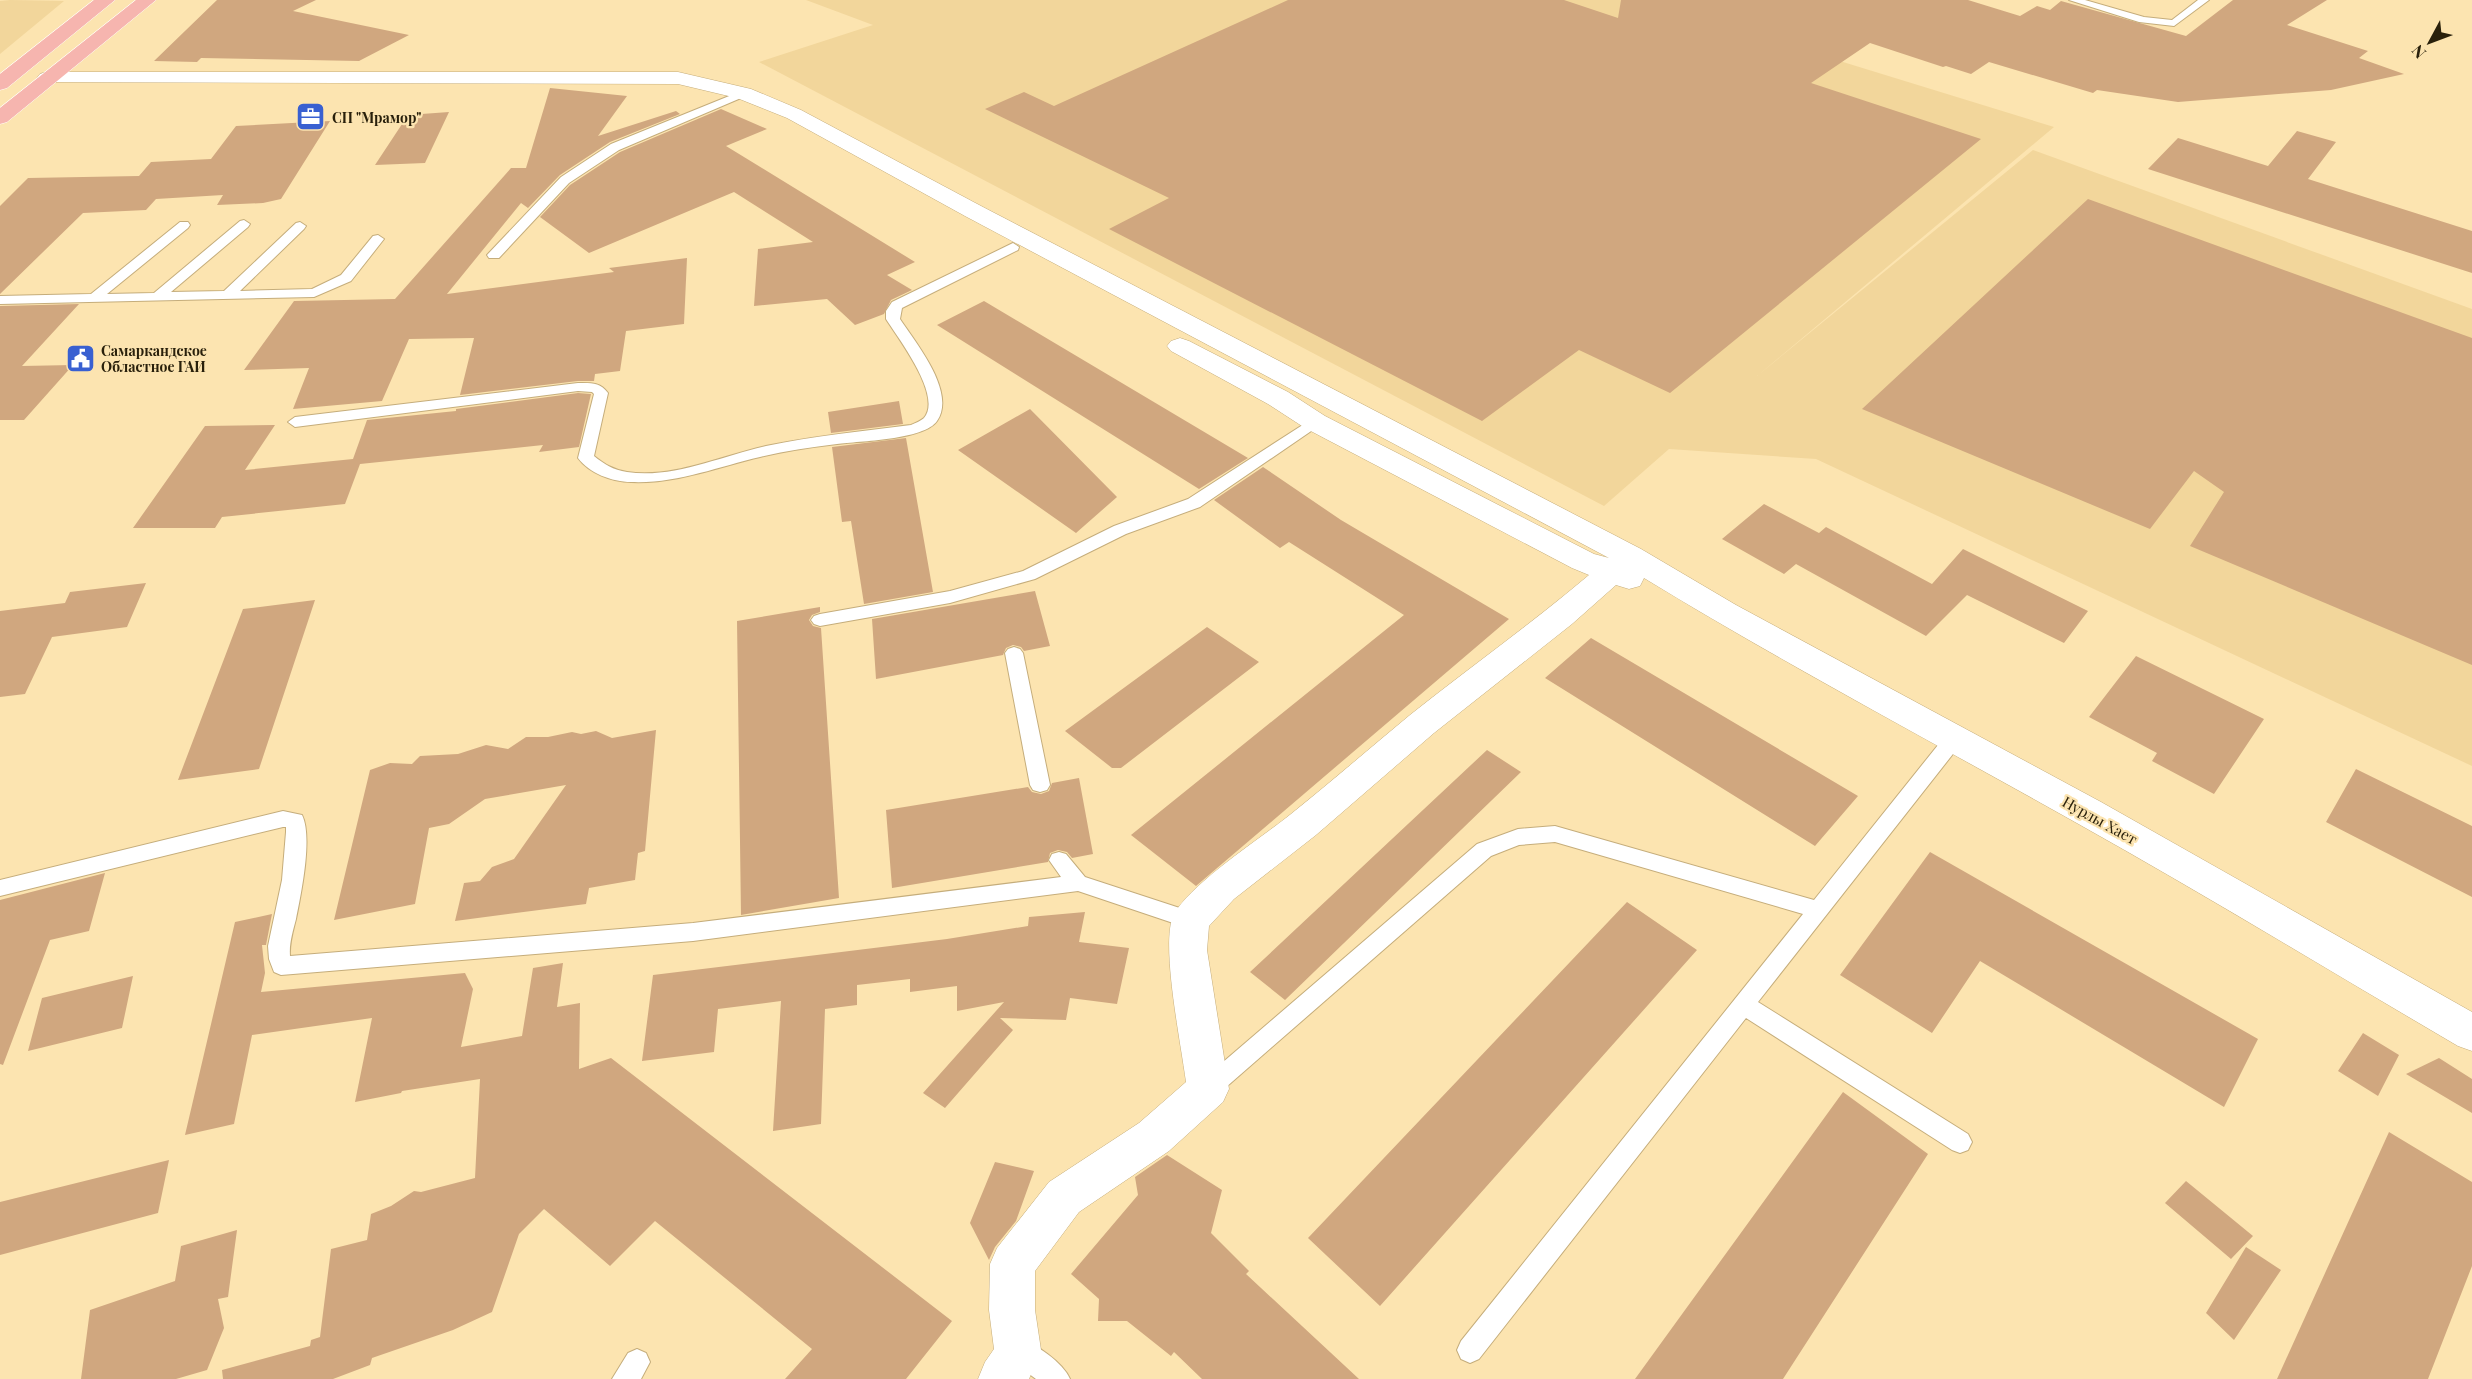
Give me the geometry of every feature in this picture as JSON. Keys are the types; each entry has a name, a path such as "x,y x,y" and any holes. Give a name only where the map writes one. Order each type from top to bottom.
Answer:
{"main road":[{"path":"0,84 106,0"},
{"path":"0,118 147,0"}],"street":[{"path":"47,78 678,78 744,93 794,114 1621,564"},
{"path":"973,211 1013,246 1071,284 1278,398 1315,422 1583,561 1621,564"},
{"path":"1010,1365 1013,1264 1064,1197 1154,1137 1208,1089 1188,950 1191,920 1221,888 1303,825 1422,724 1561,616 1621,564"},
{"name":"Нурлы Хает","path":"1621,564 1725,613 2088,812 2472,1033"}],"lane":[{"path":"2074,0 2143,20 2174,22 2204,0"},
{"path":"494,255 565,180 615,147 744,93"},
{"path":"159,295 244,224"},
{"path":"96,296 184,225"},
{"path":"228,295 300,226"},
{"path":"0,300 96,296 314,293 346,278 378,239"},
{"path":"295,422 578,387 596,388 601,393 586,458 596,469 622,477 668,475 720,464 776,448 915,429 930,420 936,407 934,385 893,319 893,311 897,305 1013,246"},
{"path":"820,620 950,597 994,592 1120,531 1194,503 1315,422"},
{"path":"1014,653 1040,785"},
{"path":"1470,1350 1953,740"},
{"path":"0,888 283,819 295,820 297,836 277,952 281,966 693,932 1078,883 1191,920"},
{"path":"1208,1089 1484,850 1518,837 1555,834 1819,910"},
{"path":"1059,860 1078,883"},
{"path":"1744,1005 1960,1142"},
{"path":"1010,1365 1058,1379"}],"shaded area":[{"path":"806,0 1642,0 2054,127 1757,376 2033,150 2472,309 2472,766 1816,459 1669,449 1604,506 759,62 873,25"},
{"path":"0,1 64,1 0,54"}],"building":[{"path":"217,0 316,0 293,11 409,35 359,61 201,58 197,62 154,61"},
{"path":"1288,0 1564,0 1618,18 1621,0 1968,0 2020,16 2037,6 2050,10 2061,1 2186,36 2233,0 2327,0 2287,25 2368,51 2359,58 2404,74 2331,90 2178,102 2097,90 2093,93 1989,62 1971,74 1870,43 1811,83 1981,139 1670,393 1579,350 1482,421 1109,229 1169,198 985,109 1024,92 1054,106"},
{"path":"550,88 627,96 598,136 676,111 680,114 610,142 560,175 528,208 521,203 447,294 614,272 609,268 687,258 684,324 626,331 620,371 595,374 594,381 460,395 474,338 409,339 382,401 293,409 309,368 244,370 294,301 395,299 511,168 526,168"},
{"path":"721,109 767,129 726,146 915,262 887,275 912,290 891,300 884,314 855,325 827,299 754,306 758,249 813,242 734,192 589,253 540,217 570,185 620,152"},
{"path":"449,112 425,163 375,165 408,115"},
{"path":"330,121 281,199 263,203 217,205 223,195 156,199 146,210 83,213 0,294 0,206 28,178 139,176 151,162 211,159 236,126"},
{"path":"2297,131 2336,142 2308,179 2472,231 2472,273 2148,169 2178,138 2268,166"},
{"path":"2088,199 2472,338 2472,665 2190,546 2224,492 2194,471 2150,529 1862,409"},
{"path":"984,301 1248,458 1199,489 937,325"},
{"path":"79,304 22,366 73,365 24,420 0,420 0,306"},
{"path":"578,393 591,394 579,447 539,452 543,445 360,464 345,504 222,517 215,528 133,528 205,426 275,425 245,470 353,459 367,420 456,411 456,409"},
{"path":"899,401 903,424 831,433 828,412"},
{"path":"1030,409 1117,497 1076,533 958,450"},
{"path":"906,438 933,592 864,604 851,521 842,522 832,447"},
{"path":"1263,467 1341,520 1509,619 1196,886 1131,835 1404,615 1289,542 1280,548 1214,500"},
{"path":"1764,504 1819,533 1826,527 1932,584 1963,549 2088,611 2064,643 1967,595 1926,636 1796,564 1784,574 1722,539"},
{"path":"146,583 127,627 52,637 25,694 0,697 0,611 65,603 70,592"},
{"path":"1035,591 1050,646 1024,651 1021,647 1013,645 1006,648 1003,655 876,679 872,619"},
{"path":"315,600 259,769 178,780 243,609"},
{"path":"820,607 820,612 812,615 809,620 813,626 821,628 839,898 741,915 737,621"},
{"path":"1207,627 1259,662 1121,768 1112,768 1065,731"},
{"path":"1591,638 1858,796 1815,846 1545,678"},
{"path":"2136,656 2264,719 2214,794 2152,761 2157,753 2089,717"},
{"path":"656,730 645,851 638,853 635,880 589,888 586,904 455,921 464,883 480,881 492,867 514,859 566,785 485,799 449,824 429,828 415,904 334,920 370,770 390,763 412,764 420,756 458,754 486,745 508,749 526,737 548,737 572,732 581,734 596,731 612,738"},
{"path":"1487,750 1521,772 1285,1000 1250,972"},
{"path":"2356,769 2472,826 2472,897 2326,822"},
{"path":"1079,778 1093,854 1072,858 1067,852 1058,850 1050,853 1048,862 892,888 886,810 1028,787 1032,792 1041,794 1049,791 1052,783"},
{"path":"1930,852 2258,1039 2224,1107 1980,961 1932,1033 1840,975"},
{"path":"105,873 89,931 50,940 3,1065 0,1064 0,900"},
{"path":"1627,902 1697,950 1380,1306 1308,1238"},
{"path":"1085,912 1079,942 1129,948 1117,1004 1070,998 1066,1020 1000,1018 1013,1030 945,1108 923,1093 1004,1002 957,1011 957,986 910,992 910,979 857,985 857,1005 825,1009 821,1124 773,1131 781,1001 718,1009 714,1052 642,1061 653,975 947,939 1028,926 1029,917"},
{"path":"272,914 266,945 262,945 265,973 261,992 465,973 473,989 461,1047 522,1036 533,968 563,963 557,1007 580,1003 579,1069 611,1058 952,1321 906,1379 785,1379 812,1349 655,1221 610,1266 544,1209 519,1234 492,1312 453,1330 372,1358 370,1365 333,1379 223,1379 222,1370 310,1346 311,1340 320,1337 331,1249 367,1240 371,1214 391,1206 414,1191 421,1192 475,1178 480,1079 402,1091 355,1102 372,1018 252,1035 234,1124 185,1135 235,922"},
{"path":"133,976 122,1028 28,1051 42,998"},
{"path":"2363,1033 2399,1055 2378,1096 2338,1071"},
{"path":"2439,1058 2472,1079 2472,1113 2406,1074"},
{"path":"1843,1092 1928,1154 1783,1379 1635,1379"},
{"path":"2389,1132 2472,1182 2472,1266 2428,1379 2277,1379"},
{"path":"1167,1155 1222,1190 1211,1233 1249,1271 1246,1274 1359,1379 1202,1379 1174,1352 1171,1356 1127,1321 1098,1321 1099,1299 1071,1274 1138,1195 1135,1177"},
{"path":"169,1160 158,1213 0,1255 0,1202"},
{"path":"995,1162 1034,1171 1016,1221 995,1247 989,1260 970,1223"},
{"path":"2186,1181 2253,1236 2231,1259 2165,1203"},
{"path":"237,1230 228,1297 218,1299 224,1328 207,1370 176,1379 81,1379 90,1310 175,1281 181,1246"},
{"path":"2246,1247 2281,1270 2234,1340 2206,1313"}],"place":[{"name":"СП \"Мрамор\"","path":"311,117"},
{"name":"Самаркандское Областное ГАИ","path":"80,358"}]}
